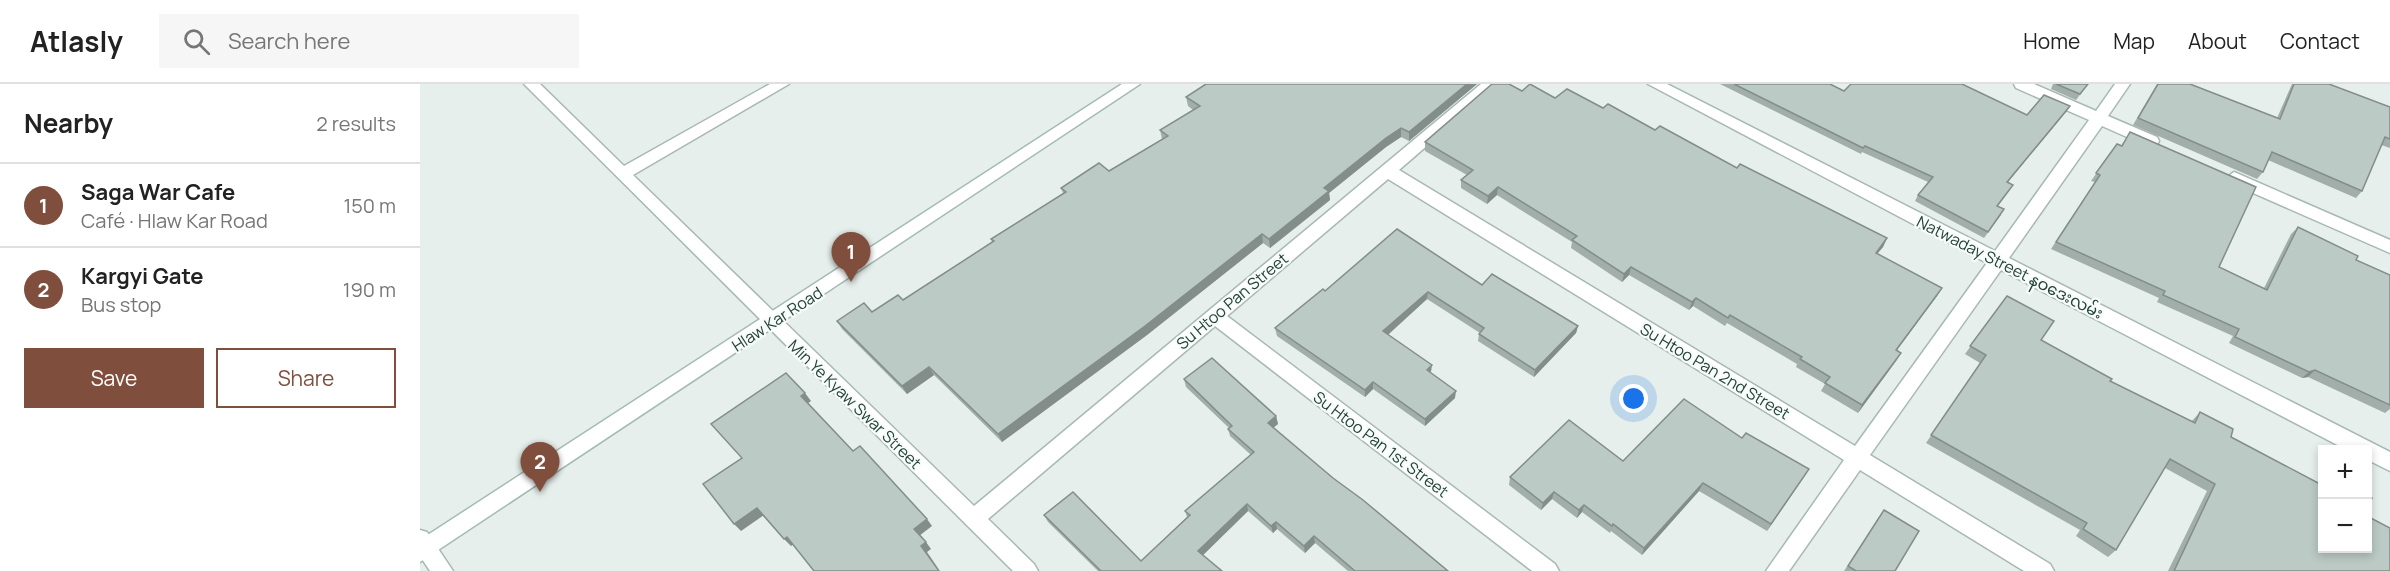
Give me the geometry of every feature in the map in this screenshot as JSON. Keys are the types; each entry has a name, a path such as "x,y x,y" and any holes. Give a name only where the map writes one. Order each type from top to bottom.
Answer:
{"street":[{"name":"Min Ye Kyaw Swar Street","path":"531,84 1027,571"},
{"path":"622,174 782,84"},
{"name":"Hlaw Kar Road","path":"422,547 771,322 1133,84"},
{"name":"Su Htoo Pan Street","path":"974,519 1491,84"},
{"name":"Natwaday Street နဝဒေးလမ်း","path":"1655,84 2357,445"},
{"path":"2021,84 2163,147"},
{"path":"1777,571 2123,84"},
{"path":"2217,170 2390,246"},
{"name":"Su Htoo Pan 2nd Street","path":"1387,171 2043,571"},
{"name":"Su Htoo Pan 1st Street","path":"1214,316 1548,571"},
{"name":"Natwaday Street နဝဒေးလမ်း","path":"2372,453 2390,462"},
{"path":"422,547 442,571"}],"building":[{"path":"1206,84 1467,84 1409,132 1401,128 1386,138 1324,188 1329,191 1269,239 1262,234 1145,326 998,434 929,367 902,386 837,321 864,303 872,312 898,295 903,300 994,241 991,239 1066,192 1061,188 1099,163 1109,171 1168,136 1160,130 1200,106 1186,97"},
{"path":"1492,84 1509,84 1522,91 1530,84 1555,98 1567,89 1603,108 1608,104 1655,130 1660,126 1737,168 1740,164 1887,238 1876,253 1942,288 1896,350 1901,353 1862,405 1825,383 1830,377 1800,359 1802,357 1730,315 1728,318 1696,298 1692,302 1631,267 1624,274 1572,240 1577,236 1498,187 1488,196 1461,180 1473,170 1425,142"},
{"path":"1734,84 1830,84 1844,91 1851,84 1962,84 2027,115 2044,95 2070,106 2007,182 2013,185 1997,206 2004,209 1988,232 1918,195 1933,177 1865,146 1863,148"},
{"path":"2056,84 2088,84 2080,94"},
{"path":"2158,84 2190,84 2280,119 2294,84 2329,84 2390,107 2390,139 2385,137 2362,191 2272,152 2263,172 2138,118"},
{"path":"2130,132 2256,187 2219,267 2267,290 2298,227 2358,256 2356,260 2390,275 2390,405 2315,370 2309,372 2235,337 2239,329 2163,295 2165,291 2056,242 2100,175 2096,173 2117,144 2122,146"},
{"path":"1397,229 1482,285 1492,274 1578,326 1535,370 1479,334 1484,328 1428,292 1383,331 1432,365 1427,370 1456,391 1425,419 1373,382 1365,390 1275,328 1323,289 1325,291"},
{"path":"2007,296 2054,321 2041,340 2112,379 2110,381 2195,423 2200,412 2233,429 2231,437 2318,483 2318,553 2372,553 2372,519 2390,528 2390,571 2174,571 2215,484 2170,459 2116,550 2083,529 2087,523 1931,435 1986,355 1970,346"},
{"path":"1212,358 1276,416 1268,423 1448,571 1355,571 1314,536 1304,546 1276,522 1271,526 1247,504 1198,551 1222,571 1101,571 1044,515 1073,492 1141,561 1190,515 1185,511 1254,452 1228,429 1232,426 1184,379"},
{"path":"786,373 805,393 801,396 853,451 860,446 927,519 914,529 926,542 921,546 939,571 814,571 787,537 784,539 757,508 734,524 703,484 742,458 711,424"},
{"path":"1684,399 1742,438 1746,433 1809,469 1771,524 1703,483 1644,548 1584,505 1579,510 1554,492 1543,503 1510,477 1569,420 1623,461"},
{"path":"1884,510 1919,531 1895,571 1856,571 1848,566"}],"place":[{"name":"Saga War Cafe","path":"851,282"},
{"name":"Kargyi Gate","path":"540,492"}]}
